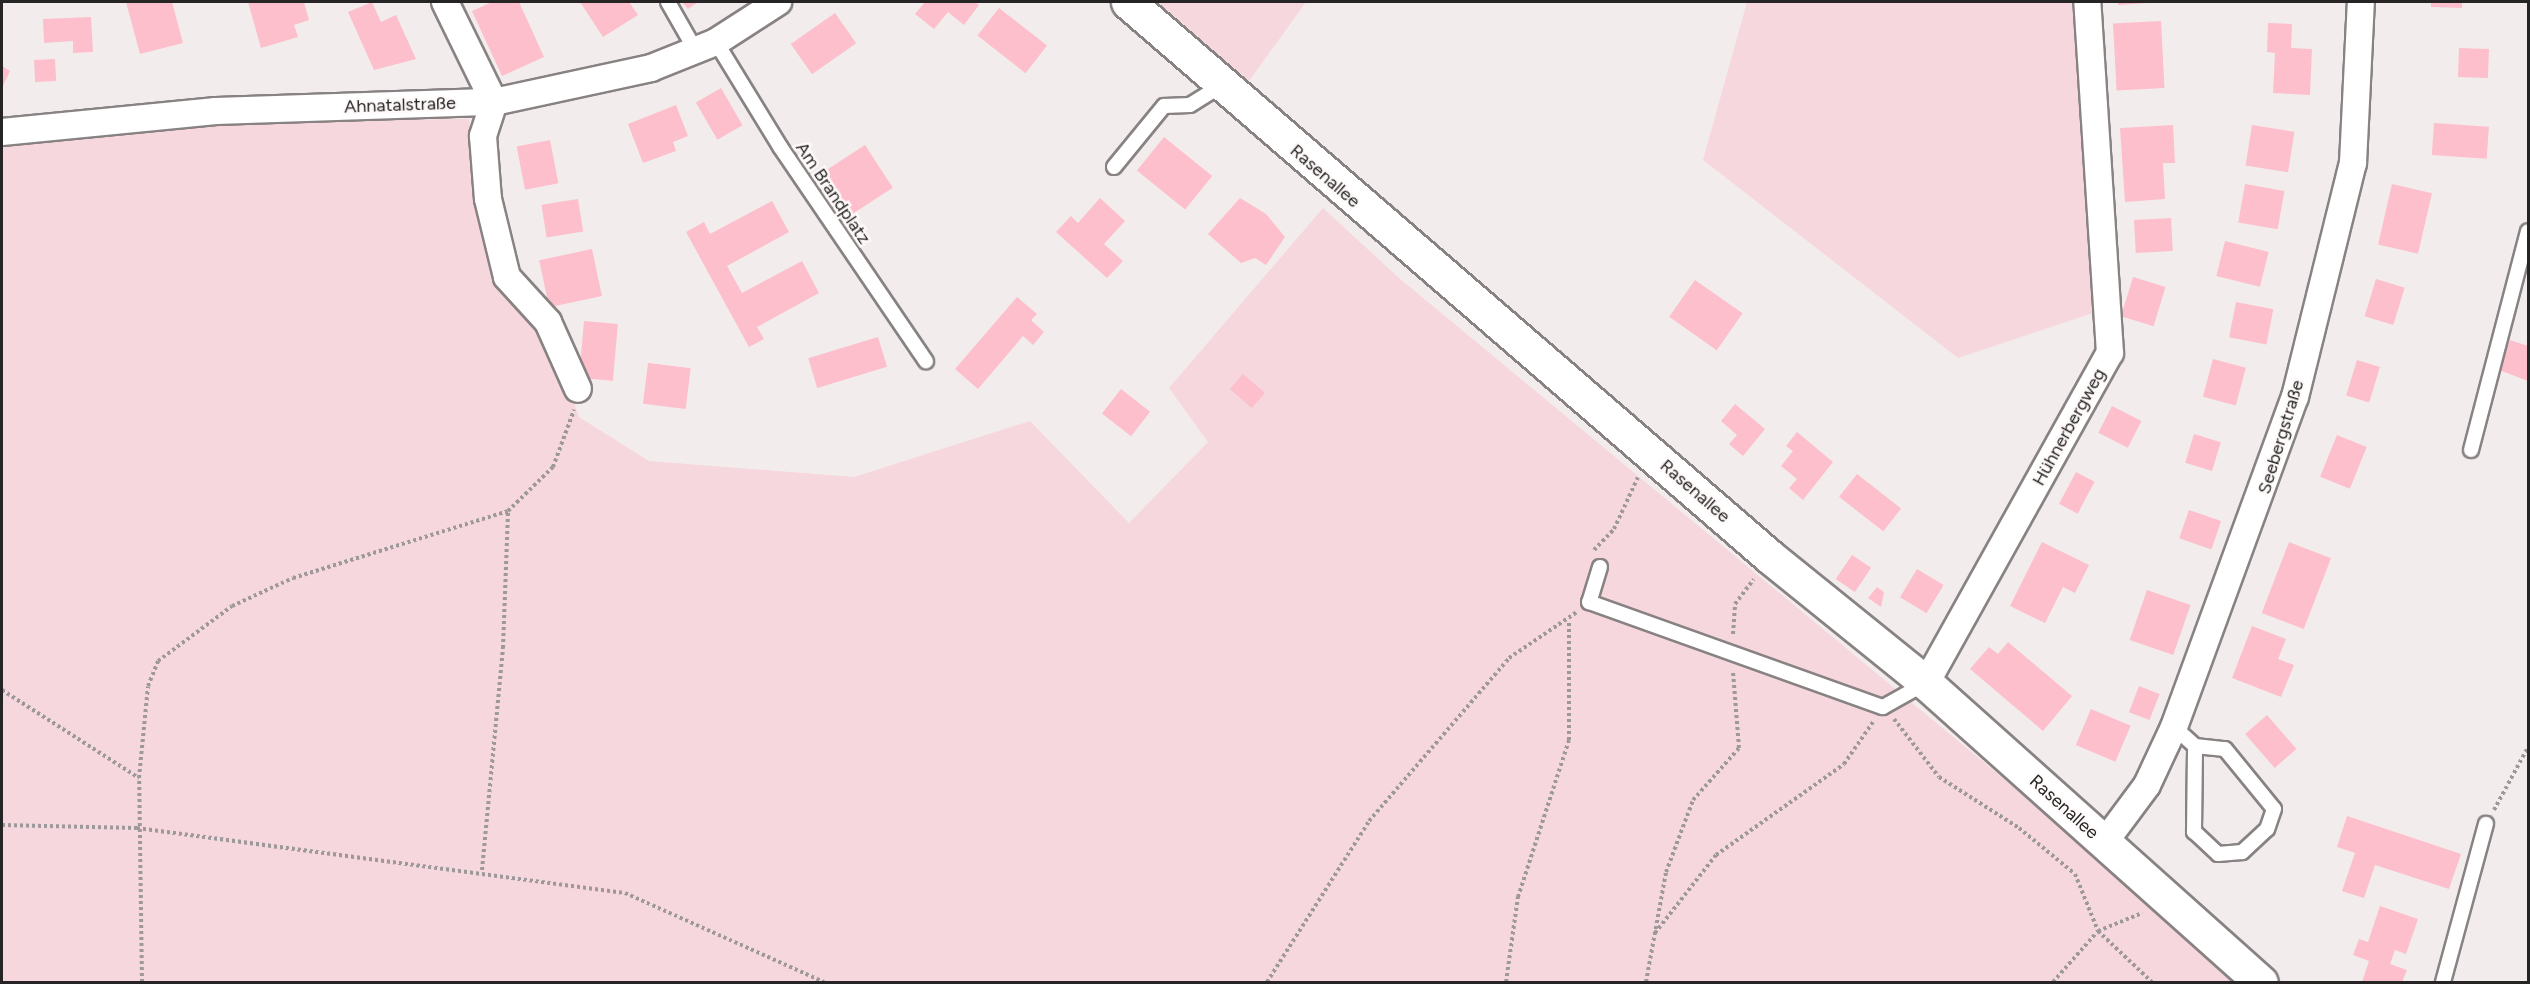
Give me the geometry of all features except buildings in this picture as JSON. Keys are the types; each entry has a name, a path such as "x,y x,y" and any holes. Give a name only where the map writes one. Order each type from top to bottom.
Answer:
{"main road":[{"name":"Rasenallee","path":"1128,2 1770,557 1926,683 2261,982"}],"street":[{"path":"445,2 494,102 483,136 488,200 507,277 548,322 578,389"},
{"name":"Ahnatalstraße","path":"2,132 216,111 494,102 651,68 706,46 778,2"},
{"name":"Hühnerbergweg","path":"1926,683 2110,353 2086,2"},
{"name":"Seebergstraße","path":"2104,843 2147,785 2174,727 2295,397 2353,163 2361,2"}],"lane":[{"name":"Am Brandplatz","path":"668,2 706,46 781,148 926,361"},
{"path":"1114,167 1164,106 1190,105 1222,85"},
{"path":"2471,450 2529,231"},
{"path":"1600,567 1589,602 1731,650 1883,707 1926,683"},
{"path":"2174,727 2195,746 2225,749 2274,809 2267,829 2242,852 2218,854 2194,832 2195,746"},
{"path":"2443,982 2486,824"}],"path":[{"path":"142,982 137,828 139,778 148,686 158,662 176,644 232,606 293,578 508,511 553,467 578,389"},
{"path":"1600,567 1593,551 1614,529 1651,453"},
{"path":"482,870 503,648 508,511"},
{"path":"1646,982 1666,872 1693,800 1739,748 1731,650 1735,604 1770,557"},
{"path":"1267,982 1369,821 1509,658 1569,620 1569,740 1518,897 1506,982"},
{"path":"2,690 139,778"},
{"path":"1655,933 1716,855 1844,764 1883,707 1939,777 2019,828 2075,874 2098,931 2152,982"},
{"path":"2486,824 2529,747"},
{"path":"2,825 137,828 482,870 650,902 824,982"},
{"path":"2053,982 2098,931 2170,902"}],"shaded area":[{"path":"1158,2 1306,2 1249,81"},
{"path":"1747,2 2077,2 2099,311 1958,358 1703,160"},
{"path":"469,119 475,171 535,323 562,368 579,417 649,461 854,477 1030,421 1129,523 1208,442 1169,388 1323,208 1399,278 2027,798 2237,982 2,982 2,121"}]}
